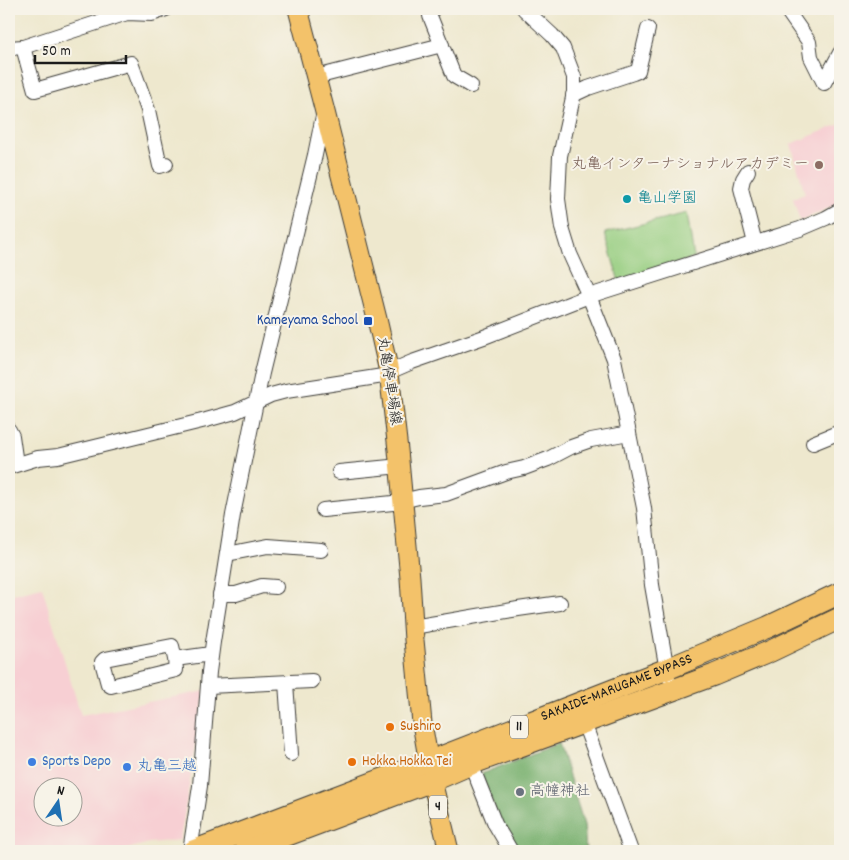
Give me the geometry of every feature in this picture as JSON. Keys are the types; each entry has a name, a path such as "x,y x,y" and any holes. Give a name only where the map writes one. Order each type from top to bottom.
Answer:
{"highway":[{"name":"SAKAIDE-MARUGAME BYPASS","path":"245,851 768,627 840,592"},
{"name":"SAKAIDE-MARUGAME BYPASS","path":"191,851 430,771 471,764 671,692 771,651 840,618"}],"main road":[{"name":"丸亀停車場線","path":"298,9 389,372 400,466 420,709 430,771"},
{"name":"4","path":"430,771 449,851"}],"street":[{"path":"166,9 152,14 127,14 16,48 35,90 131,63 148,110 160,166 166,164"},
{"path":"786,9 809,42 811,57 824,82 840,53"},
{"path":"530,11 563,48 574,77 573,95 560,156 558,199 562,228 570,254 614,359 644,508 652,585 671,692"},
{"path":"430,16 454,76 472,86"},
{"path":"573,95 638,71 648,29"},
{"path":"316,77 442,45"},
{"path":"191,851 200,786 211,654 233,515 256,403 315,155 324,108"},
{"path":"748,171 743,179 741,188 755,243"},
{"path":"9,430 12,436 12,466 38,458 58,456 206,420 235,412 272,395 286,391 382,376 412,362 484,337 589,296 800,229 840,210"},
{"path":"813,444 840,432"},
{"path":"323,510 393,503 419,497 446,494 506,472 524,468 591,440 629,433"},
{"path":"339,472 400,466"},
{"path":"227,554 268,546 321,550"},
{"path":"220,594 236,594 262,586 276,587"},
{"path":"413,627 560,603"},
{"path":"172,646 175,659 176,670 111,686 108,684 102,662 105,659 172,646"},
{"path":"175,659 211,654"},
{"path":"208,686 312,681"},
{"path":"286,682 291,754"},
{"path":"584,723 631,851"},
{"path":"471,764 495,824 511,851"}],"shaded area":[{"name":"丸亀インターナショナルアカデミー","path":"840,124 840,203 800,221 793,198 805,194 791,144"},
{"path":"42,587 81,715 205,691 180,840 149,843 120,851 9,851 9,595"}],"green space":[{"path":"687,213 694,258 619,282 605,233"},
{"path":"559,743 584,825 586,851 515,851 501,825 481,774"}],"place":[{"name":"丸亀インターナショナルアカデミー","path":"819,165"},
{"name":"亀山学園","path":"627,199"},
{"name":"Kameyama School","path":"368,321"},
{"name":"Sushiro","path":"390,727"},
{"name":"Sports Depo","path":"32,762"},
{"name":"Hokka Hokka Tei","path":"352,762"},
{"name":"丸亀三越","path":"127,767"},
{"name":"高幢神社","path":"520,792"}]}
